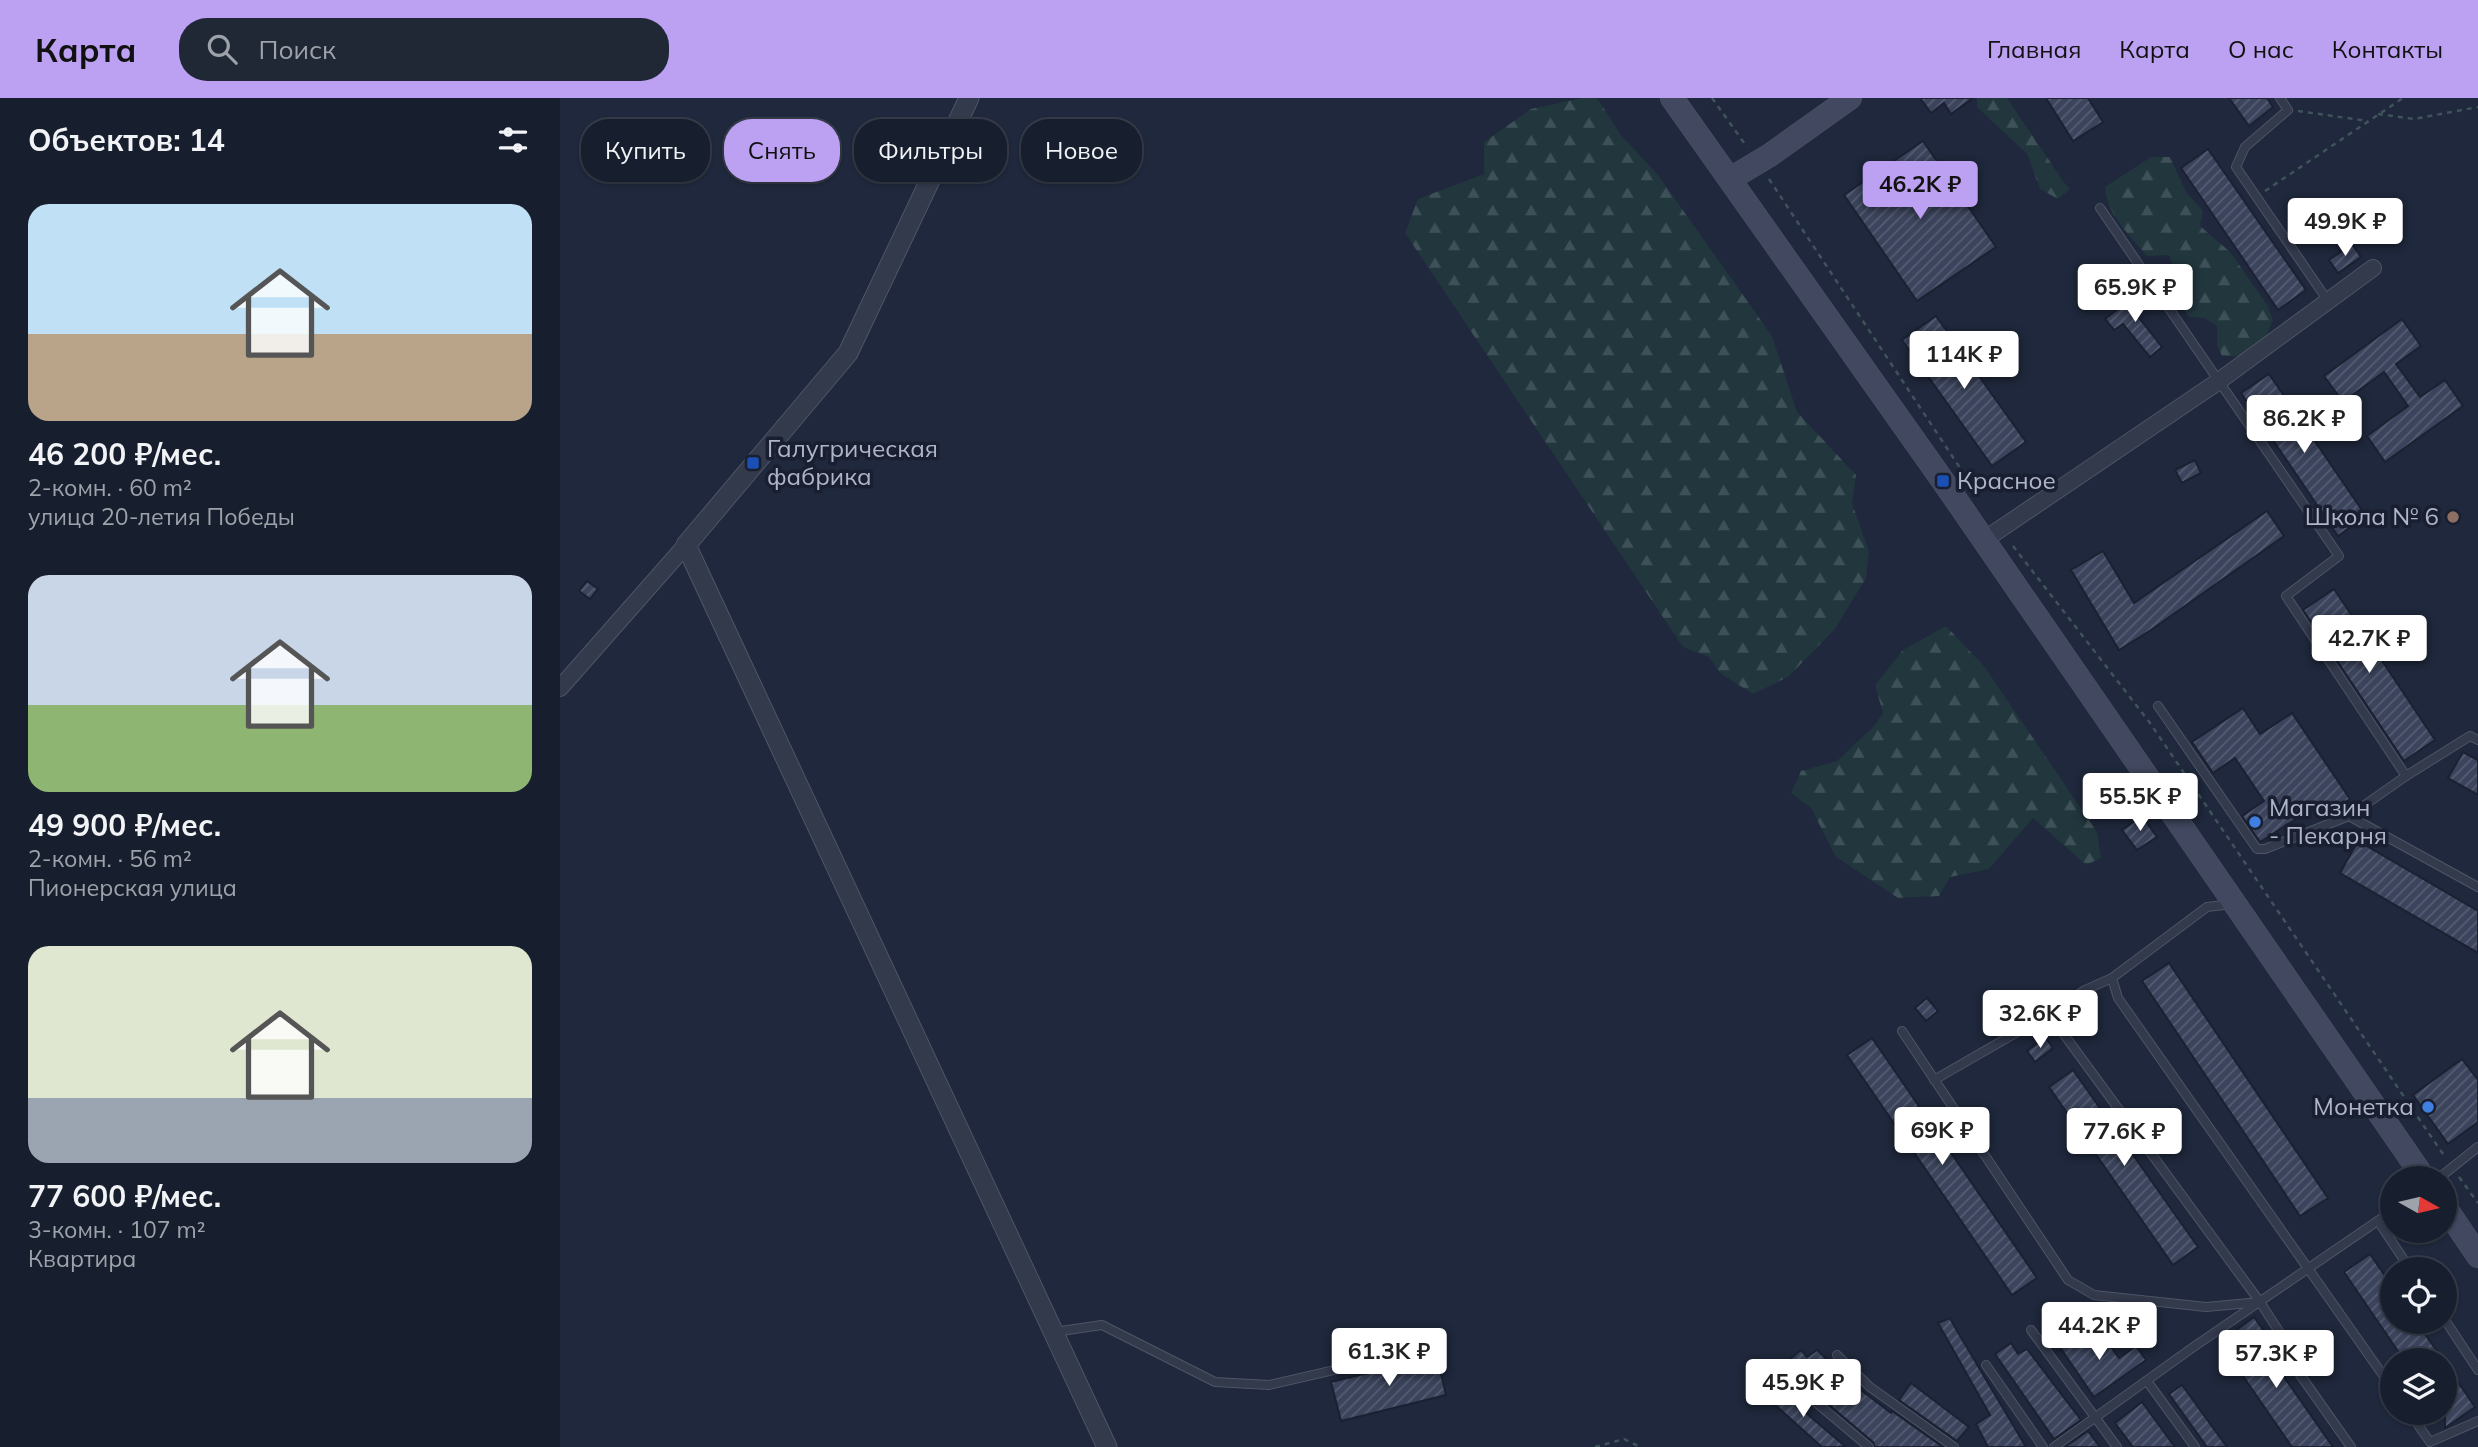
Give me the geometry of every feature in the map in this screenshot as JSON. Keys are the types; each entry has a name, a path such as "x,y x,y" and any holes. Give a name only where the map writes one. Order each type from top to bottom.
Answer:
{"main road":[{"path":"1672,98 1992,535 2235,903 2416,1166"},
{"path":"1730,179 1850,98"},
{"path":"2457,1225 2478,1256"}],"street":[{"path":"560,688 686,545 848,353 969,98"},
{"path":"1992,535 2219,381 2374,268"},
{"path":"686,545 1107,1447"}],"lane":[{"path":"2280,98 2288,110 2245,147 2235,167 2328,301"},
{"path":"2100,208 2339,556 2286,596 2406,776"},
{"path":"2158,706 2257,849 2265,849 2349,816 2470,736 2478,740"},
{"path":"2349,816 2478,887"},
{"path":"1934,1080 2049,1014 2085,990 2112,978 2207,907 2235,903"},
{"path":"2112,978 2118,998 2380,1371"},
{"path":"2049,1014 2260,1302 2280,1333 2284,1352 2351,1447"},
{"path":"1902,1031 2068,1280 2094,1295 2206,1307 2260,1302"},
{"path":"2453,1166 2478,1147"},
{"path":"2054,1447 2378,1221 2402,1257"},
{"path":"1054,1332 1102,1325 1215,1382 1269,1385 1426,1349"},
{"path":"2031,1330 2117,1447"},
{"path":"2454,1334 2478,1370"},
{"path":"1837,1355 1870,1387 1954,1447"},
{"path":"1986,1365 2043,1447"},
{"path":"1787,1372 1801,1390 1869,1447"},
{"path":"2147,1381 2195,1447"},
{"path":"2418,1425 2430,1442 2478,1421"}],"path":[{"path":"1712,98 1758,162 1970,483"},
{"path":"2256,197 2403,98"},
{"path":"2378,114 2414,119 2478,107"},
{"path":"2288,110 2368,121"},
{"path":"1992,535 2150,723 2451,1166"},
{"path":"2457,1174 2478,1203"},
{"path":"1595,1447 1624,1439 1640,1447"}],"green space":[{"path":"1582,98 1597,98 1621,135 1658,175 1772,336 1797,412 1856,475 1852,503 1869,552 1866,578 1835,629 1788,677 1753,694 1720,673 1709,657 1683,647 1405,233 1418,199 1484,174 1484,142 1531,109"},
{"path":"1977,98 2007,98 2070,189 2058,199 2040,189 2027,154 1977,107"},
{"path":"2151,157 2170,157 2186,192 2203,211 2200,226 2230,252 2268,306 2273,320 2267,335 2253,349 2239,356 2222,356 2217,345 2217,326 2204,318 2190,317 2163,278 2173,265 2169,255 2147,256 2120,224 2106,197 2105,187"},
{"path":"1946,626 1984,666 2097,832 2101,858 2086,865 2033,818 1989,869 1950,877 1939,896 1898,898 1836,857 1811,808 1791,793 1801,771 1837,761 1874,726 1883,713 1875,685 1903,650"}],"building":[{"path":"1920,98 1973,98 1951,114 1944,103 1931,113"},
{"path":"2046,98 2088,98 2103,122 2073,141"},
{"path":"2229,98 2267,98 2273,107 2249,126"},
{"path":"1923,141 1996,247 1917,301 1844,195"},
{"path":"2208,149 2306,290 2278,310 2181,168"},
{"path":"2352,244 2361,257 2338,273 2329,260"},
{"path":"2138,293 2147,305 2136,314 2162,347 2150,357 2123,324 2114,330 2105,319"},
{"path":"1936,316 2026,442 1992,466 1902,340"},
{"path":"2402,319 2421,346 2396,364 2420,397 2445,380 2463,406 2385,462 2367,436 2408,406 2384,372 2343,402 2324,376"},
{"path":"2269,374 2366,516 2338,536 2241,393"},
{"path":"2195,460 2201,473 2182,483 2175,470"},
{"path":"2267,511 2284,536 2119,650 2071,570 2103,551 2134,603"},
{"path":"587,581 598,589 590,599 579,591"},
{"path":"2334,589 2435,740 2404,761 2303,610"},
{"path":"2243,708 2260,734 2292,713 2350,799 2328,814 2321,803 2260,842 2242,816 2264,801 2235,758 2213,773 2192,742"},
{"path":"2463,752 2478,760 2478,795 2448,778"},
{"path":"2142,816 2157,837 2137,850 2122,830"},
{"path":"2358,841 2478,911 2478,953 2340,873"},
{"path":"2169,963 2328,1198 2300,1216 2142,981"},
{"path":"1927,998 1938,1011 1926,1021 1915,1008"},
{"path":"2045,1037 2053,1048 2035,1062 2027,1051"},
{"path":"1872,1038 2037,1278 2012,1295 1847,1055"},
{"path":"2462,1059 2478,1080 2478,1122 2448,1144 2413,1095"},
{"path":"2073,1070 2198,1247 2173,1265 2049,1087"},
{"path":"2370,1254 2380,1269 2380,1325 2344,1272"},
{"path":"2254,1317 2271,1341 2263,1347 2333,1447 2292,1447 2236,1366 2247,1358 2231,1334"},
{"path":"1950,1318 2026,1447 1988,1447 1976,1424 1990,1415 1938,1323"},
{"path":"2073,1331 2084,1346 2101,1333 2119,1358 2136,1346 2146,1360 2094,1397 2057,1343"},
{"path":"2386,1334 2425,1334 2435,1348 2396,1348"},
{"path":"2011,1343 2018,1354 2027,1349 2081,1420 2054,1439 1995,1354"},
{"path":"1801,1350 1807,1357 1817,1350 1857,1387 1943,1447 1875,1447 1873,1442 1828,1404 1789,1360"},
{"path":"1437,1356 1446,1395 1341,1421 1331,1382"},
{"path":"2457,1381 2475,1407 2457,1420"},
{"path":"1911,1383 1969,1427 1957,1441 1899,1400"},
{"path":"1782,1385 1792,1401 1846,1447 1822,1447 1766,1397"},
{"path":"2182,1385 2227,1447 2207,1447 2169,1394"},
{"path":"2142,1402 2175,1447 2133,1447 2115,1423"},
{"path":"2088,1431 2100,1447 2065,1447"}],"place":[{"name":"Галугрическая фабрика","path":"753,463"},
{"name":"Красное","path":"1943,481"},
{"name":"Школа № 6","path":"2453,517"},
{"name":"Магазин - Пекарня","path":"2255,822"},
{"name":"Монетка","path":"2428,1107"}]}
